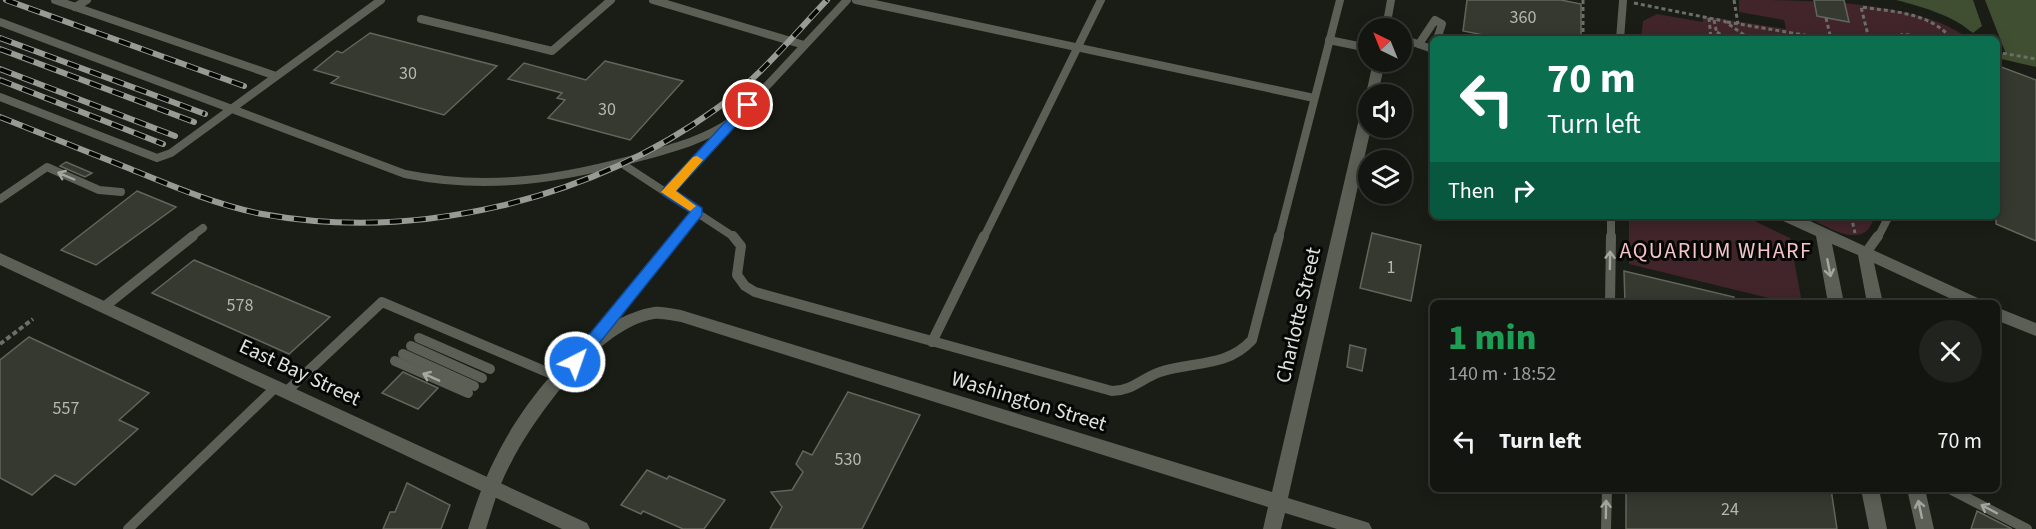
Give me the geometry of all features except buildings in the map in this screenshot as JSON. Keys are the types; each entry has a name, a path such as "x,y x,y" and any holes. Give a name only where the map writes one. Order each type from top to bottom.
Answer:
{"street":[{"path":"1412,41 1430,45"},
{"name":"Charlotte Street","path":"1272,529 1362,138"},
{"path":"1792,219 1968,300"},
{"path":"1822,233 1835,300"},
{"path":"1865,254 1874,300"},
{"name":"East Bay Street","path":"0,259 282,388 581,529"},
{"name":"Washington Street","path":"477,529 491,488 506,455 528,418 590,346 610,332 641,316 654,313 681,316 1363,529"},
{"path":"2000,315 2036,330"},
{"path":"1871,492 1878,529"},
{"path":"1917,492 1924,529"}],"lane":[{"path":"55,0 276,76"},
{"path":"75,7 87,0"},
{"path":"0,97 157,158 171,153 381,0"},
{"path":"421,19 552,51 611,0"},
{"path":"652,0 804,45"},
{"path":"668,192 847,0"},
{"path":"855,0 1314,98"},
{"path":"932,342 1101,0"},
{"path":"621,163 731,232 739,241 737,275 745,286 755,292 1115,393 1132,390 1167,369 1221,362 1243,352 1252,340 1340,0"},
{"path":"1388,18 1391,0"},
{"path":"1620,36 1623,1"},
{"path":"0,21 230,110 405,174 434,182 467,186 530,183 621,163 707,138 734,120"},
{"path":"1329,40 1358,46"},
{"path":"0,199 47,167 99,190 121,192"},
{"path":"590,346 698,211"},
{"path":"1610,300 1611,219"},
{"path":"1865,254 1874,244 1887,219"},
{"path":"104,307 203,228"},
{"path":"128,529 282,388 382,302 561,378"},
{"path":"419,338 490,369"},
{"path":"399,357 475,386 411,346"},
{"path":"1606,529 1607,492"},
{"path":"1956,492 2027,529"}],"path":[{"path":"1582,36 1583,0"},
{"path":"1734,0 1738,24"},
{"path":"1623,1 1714,20 1812,36"},
{"path":"1868,36 1861,7 1920,18 1939,26 1949,36"},
{"path":"1709,18 1711,36"},
{"path":"1826,18 1829,36"},
{"path":"1714,20 1717,36"},
{"path":"1724,21 1745,36"},
{"path":"1716,31 1723,36"},
{"path":"2000,53 2036,60"},
{"path":"1852,219 1856,235"},
{"path":"0,344 33,319"}],"shaded area":[{"path":"1739,0 1860,5 1921,16 1947,26 1964,36 1641,36 1643,21 1657,14 1703,22 1703,16 1786,29 1784,20 1739,12"},
{"path":"1896,0 2036,0 2036,67 2000,59 2000,36 1975,36 1951,19"},
{"path":"1629,219 1750,219 1790,238 1801,300 1777,300 1629,264"},
{"path":"1812,219 1874,219 1867,231 1859,235 1835,231"}],"pier":[{"path":"1973,0 1985,0 1999,36 1972,36 1944,20 1896,3 1945,17 1973,33 1982,26"},
{"path":"2000,39 2006,54 2000,53"}],"railway":[{"path":"6,0 244,86"},
{"path":"0,117 178,188 262,214 321,221 380,222 440,217 500,206 557,190 613,168 666,141 716,109 746,85 827,0"},
{"path":"0,38 205,114"},
{"path":"0,49 194,122"},
{"path":"0,69 175,136"},
{"path":"0,80 163,144"}],"slow traffic":[{"path":"690,206 668,192 697,160"}],"district":[{"name":"AQUARIUM WHARF","path":"1716,250"}],"route":[{"path":"575,362 698,211 668,192 748,105"}]}
